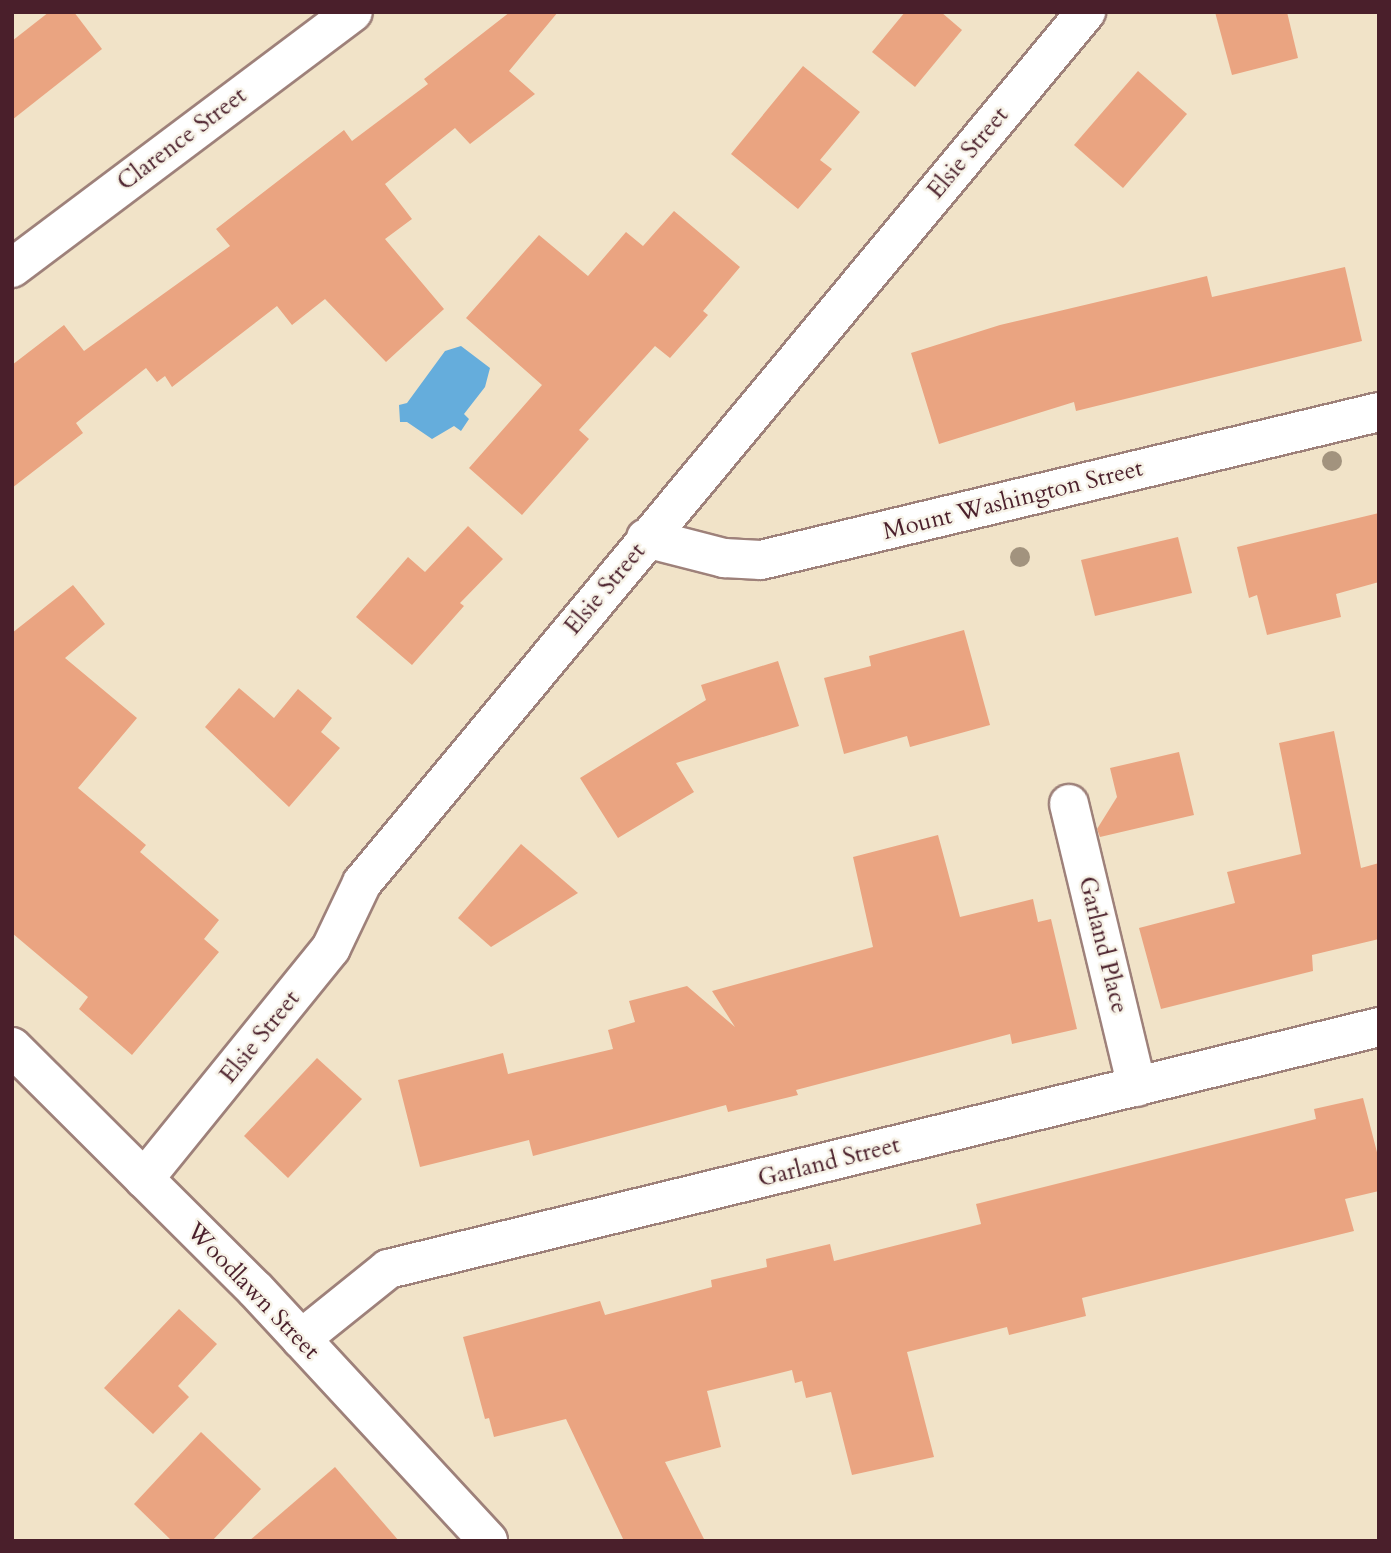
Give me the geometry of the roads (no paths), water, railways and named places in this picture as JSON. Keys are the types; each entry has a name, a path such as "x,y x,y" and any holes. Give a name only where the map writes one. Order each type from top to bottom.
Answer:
{"street":[{"name":"Clarence Street","path":"12,268 353,12"},
{"name":"Elsie Street","path":"144,1179 331,948 362,883 646,538 1086,12"},
{"name":"Mount Washington Street","path":"646,538 724,558 761,560 1379,412"},
{"name":"Garland Place","path":"1069,804 1137,1087"},
{"name":"Garland Street","path":"301,1339 388,1269 1379,1027"},
{"name":"Woodlawn Street","path":"12,1048 301,1339 488,1541"}],"water":[{"path":"461,346 490,368 485,387 464,414 469,419 461,431 454,426 432,439 407,422 400,422 399,405 407,403 445,351"}]}
